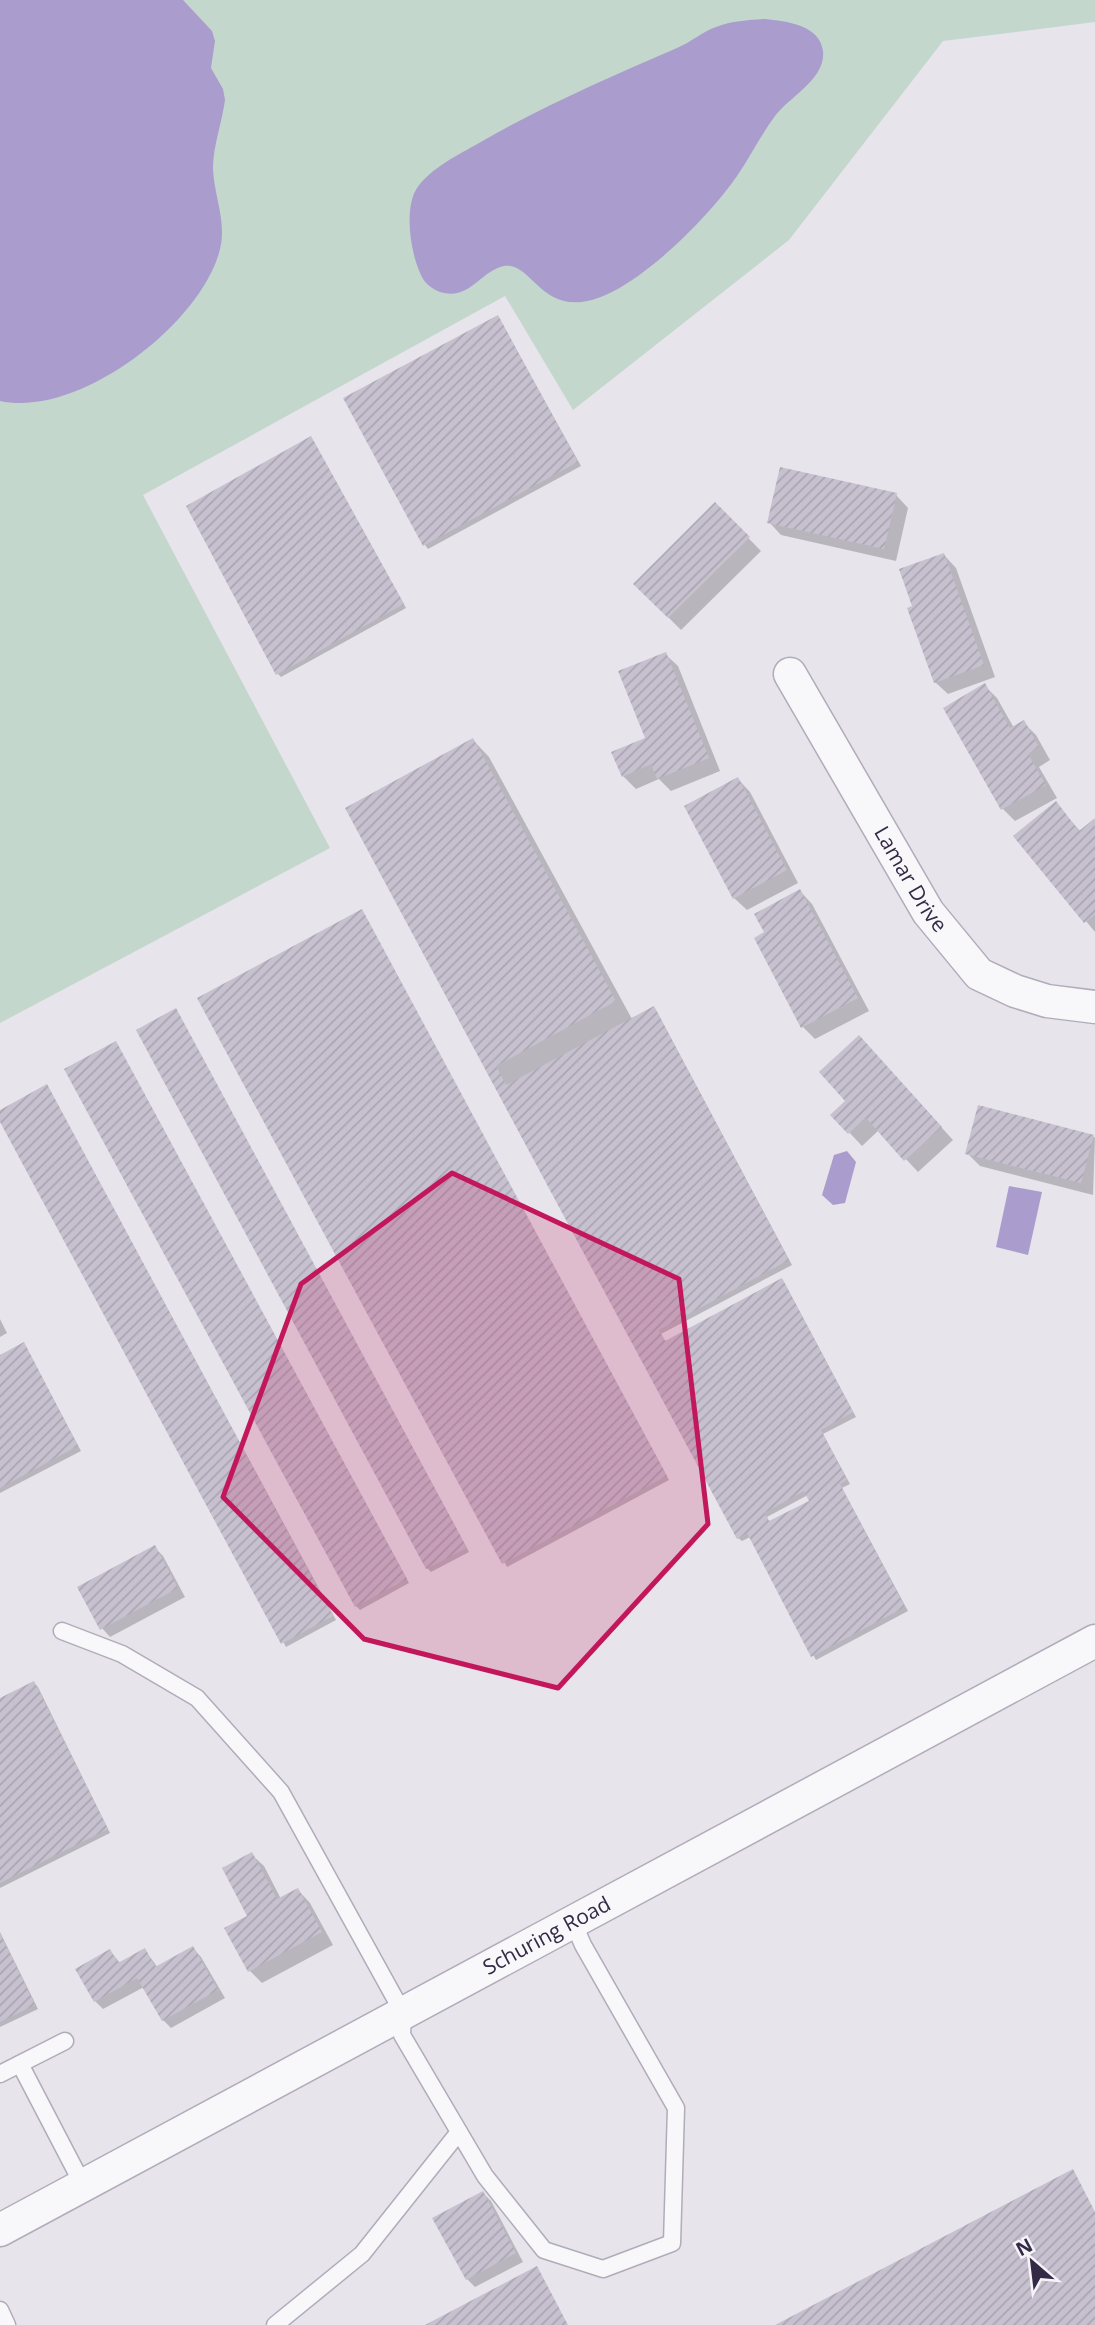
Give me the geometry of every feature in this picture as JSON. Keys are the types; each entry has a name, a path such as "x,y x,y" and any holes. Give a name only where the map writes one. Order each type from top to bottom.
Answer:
{"street":[{"name":"Lamar Drive","path":"790,674 928,912 979,974 1015,991 1047,1001 1095,1007"},
{"name":"Schuring Road","path":"0,2230 1095,1641"}],"lane":[{"path":"62,1631 122,1654 197,1698 281,1792 403,2013 402,2035 485,2176 544,2250 603,2269 671,2243 676,2108 583,1945 573,1922"},
{"path":"0,2074 65,2041"},
{"path":"20,2064 83,2185"},
{"path":"275,2325 362,2254 459,2132"},
{"path":"0,2310 7,2325"}],"highlighted area":[{"path":"452,1173 679,1279 708,1524 558,1688 364,1639 223,1497 301,1284"}],"green space":[{"path":"0,0 1095,0 1095,22 943,41 789,240 573,410 505,296 143,495 330,848 0,1023"}],"shaded area":[{"path":"0,0 183,0 212,31 215,41 211,68 223,89 225,100 213,168 221,221 221,242 207,281 187,309 131,361 98,381 64,395 31,403 0,401"},
{"path":"765,19 801,26 816,35 823,51 819,70 775,116 737,176 712,208 680,241 645,270 612,292 589,301 570,302 555,298 515,267 504,266 496,269 467,289 450,294 440,292 425,281 412,247 410,208 417,188 437,168 528,117 682,46 711,29 734,22"},
{"path":"847,1151 856,1162 845,1203 833,1205 822,1195 834,1155"},
{"path":"1009,1186 1042,1192 1028,1255 996,1247"}],"building":[{"path":"498,315 578,462 423,546 343,398"},
{"path":"311,436 404,604 276,675 186,506"},
{"path":"780,467 897,493 884,549 767,523"},
{"path":"715,502 750,537 668,618 633,584"},
{"path":"944,553 984,665 934,683 907,608 912,606 899,569"},
{"path":"666,652 709,758 657,779 651,764 622,777 611,752 645,738 618,671"},
{"path":"985,683 1010,728 1024,720 1039,747 1028,754 1046,785 1001,810 943,708"},
{"path":"473,738 616,1001 496,1066 506,1085 654,1006 789,1260 659,1330 665,1341 782,1278 853,1412 821,1430 847,1480 840,1484 905,1607 811,1657 747,1533 737,1539 345,808","holes":["804,1491 809,1501 769,1521 764,1513"]},
{"path":"738,777 787,870 733,899 684,806"},
{"path":"1056,801 1079,831 1095,818 1095,915 1084,923 1013,836"},
{"path":"800,889 858,998 801,1028 754,938 764,932 754,914"},
{"path":"362,909 667,1476 502,1564 197,998"},
{"path":"176,1008 467,1548 426,1569 136,1030"},
{"path":"859,1035 942,1127 904,1161 866,1118 848,1134 830,1115 845,1101 819,1072"},
{"path":"116,1041 407,1579 355,1607 64,1069"},
{"path":"47,1084 333,1616 281,1644 0,1122 0,1110"},
{"path":"978,1105 1094,1135 1081,1183 965,1154"},
{"path":"24,1342 78,1446 0,1488 0,1355"},
{"path":"155,1545 178,1588 100,1630 77,1587"},
{"path":"34,1681 108,1829 0,1883 0,1698"},
{"path":"252,1852 277,1899 298,1888 322,1932 248,1972 224,1928 247,1916 222,1868"},
{"path":"0,1933 35,2005 0,2022"},
{"path":"193,1946 218,1990 162,2021 137,1978 94,2002 75,1969 110,1949 118,1963 145,1948 155,1967"},
{"path":"1073,2169 1095,2212 1095,2325 775,2325"},
{"path":"483,2191 516,2253 466,2280 432,2218"},
{"path":"537,2266 568,2325 425,2325"}]}
